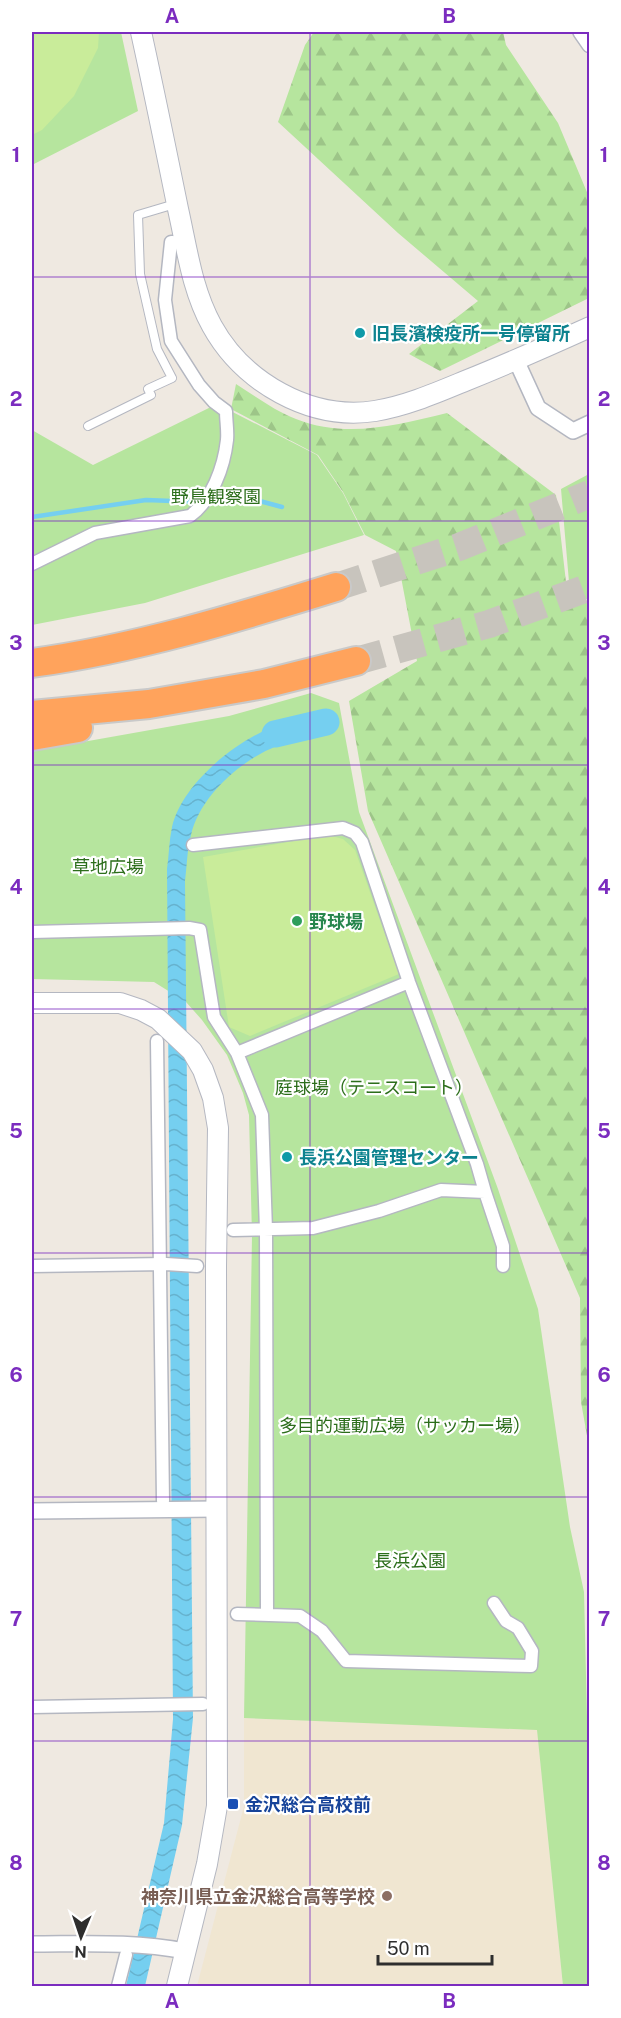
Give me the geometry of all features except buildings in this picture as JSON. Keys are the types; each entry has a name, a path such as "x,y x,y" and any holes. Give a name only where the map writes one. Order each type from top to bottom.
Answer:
{"highway":[{"path":"32,663 146,642 247,615 336,587"},
{"path":"32,648 107,639 247,615"},
{"path":"32,736 107,723 356,661"},
{"path":"32,715 148,704 264,684"}],"street":[{"path":"141,32 185,246 200,301 212,327 231,354 271,389 297,402 328,411 381,410 439,392 590,327"},
{"path":"581,32 590,45"},
{"path":"32,564 95,533 190,516 200,509 210,494 219,472 227,440 226,411 214,402 199,385 171,341 165,300 171,242 173,242"},
{"path":"516,360 538,408 573,432 590,423"},
{"path":"193,845 343,828 355,833 362,842 408,982 477,1164 503,1246 503,1266"},
{"path":"32,932 189,928 200,930 214,1017 237,1053 262,1115 266,1230 267,1615"},
{"path":"237,1053 408,982"},
{"path":"32,1002 120,1003 158,1019 192,1051 203,1070 213,1098 218,1128 216,1266 218,1806 207,1864 177,1986"},
{"path":"157,1041 166,1505"},
{"path":"233,1230 313,1228 380,1211 441,1190 485,1192"},
{"path":"32,1266 163,1264 197,1266"},
{"path":"32,1511 166,1505 190,1509 217,1509"},
{"path":"237,1614 300,1616 322,1630 346,1661 531,1666 532,1651 518,1628 506,1621 494,1603"},
{"path":"32,1707 203,1704"},
{"path":"32,1944 127,1950 158,1946 185,1951"},
{"path":"118,1986 127,1950"}],"lane":[{"path":"88,426 151,395 148,389 172,378 157,349 140,274 138,215 177,203"}],"shaded area":[{"name":"神奈川県立金沢総合高等学校","path":"244,1718 537,1729 563,1986 197,1986 244,1806"}],"green space":[{"path":"32,32 121,32 138,111 32,165"},
{"path":"32,32 99,32 98,48 74,96 42,130 32,135"},
{"path":"314,32 503,32 506,45 558,123 589,197 589,298 440,371 409,354 478,301 398,233 278,122 305,45"},
{"path":"236,384 288,416 315,425 334,428 372,428 447,413 556,495 569,608 590,601 589,1447 581,1402 580,1298 368,811 349,701 417,661 396,551 365,535 343,492 318,455 231,409"},
{"name":"野鳥観察園","path":"217,404 317,455 343,493 364,535 145,603 32,625 32,430 93,465"},
{"path":"589,474 589,598 571,605 561,489"},
{"name":"長浜公園","path":"311,693 339,703 359,812 498,1189 538,1309 570,1527 584,1592 587,1717 590,1724 589,1986 563,1986 537,1730 244,1718 252,1236 249,1115 243,1093 227,1055 202,1020 186,1002 154,982 32,979 32,751 229,716"},
{"name":"野球場","path":"328,835 343,839 355,850 399,974 250,1036 229,1027 203,857"}],"water":[{"path":"311,719 313,739 281,745 263,752 224,781 203,807 196,821 189,846 185,881 193,1718 182,1825 145,1986 126,1986 164,1823 173,1719 167,869 170,838 177,811 186,796 210,768 224,756 255,735 270,728"}],"waterway":[{"path":"32,517 146,500 200,502"},
{"path":"208,502 256,500 282,507"},
{"path":"275,734 326,722"}],"tunnel":[{"path":"336,587 459,547 590,494"},
{"path":"356,661 489,624 590,587"}],"place":[{"name":"旧長濱検疫所一号停留所","path":"360,333"},
{"name":"野球場","path":"297,921"},
{"name":"長浜公園管理センター","path":"287,1157"},
{"name":"金沢総合高校前","path":"233,1804"},
{"name":"神奈川県立金沢総合高等学校","path":"387,1896"}],"park label":[{"name":"草地広場","path":"108,866"},
{"name":"庭球場（テニスコート）","path":"374,1087"},
{"name":"多目的運動広場（サッカー場）","path":"405,1425"}]}
